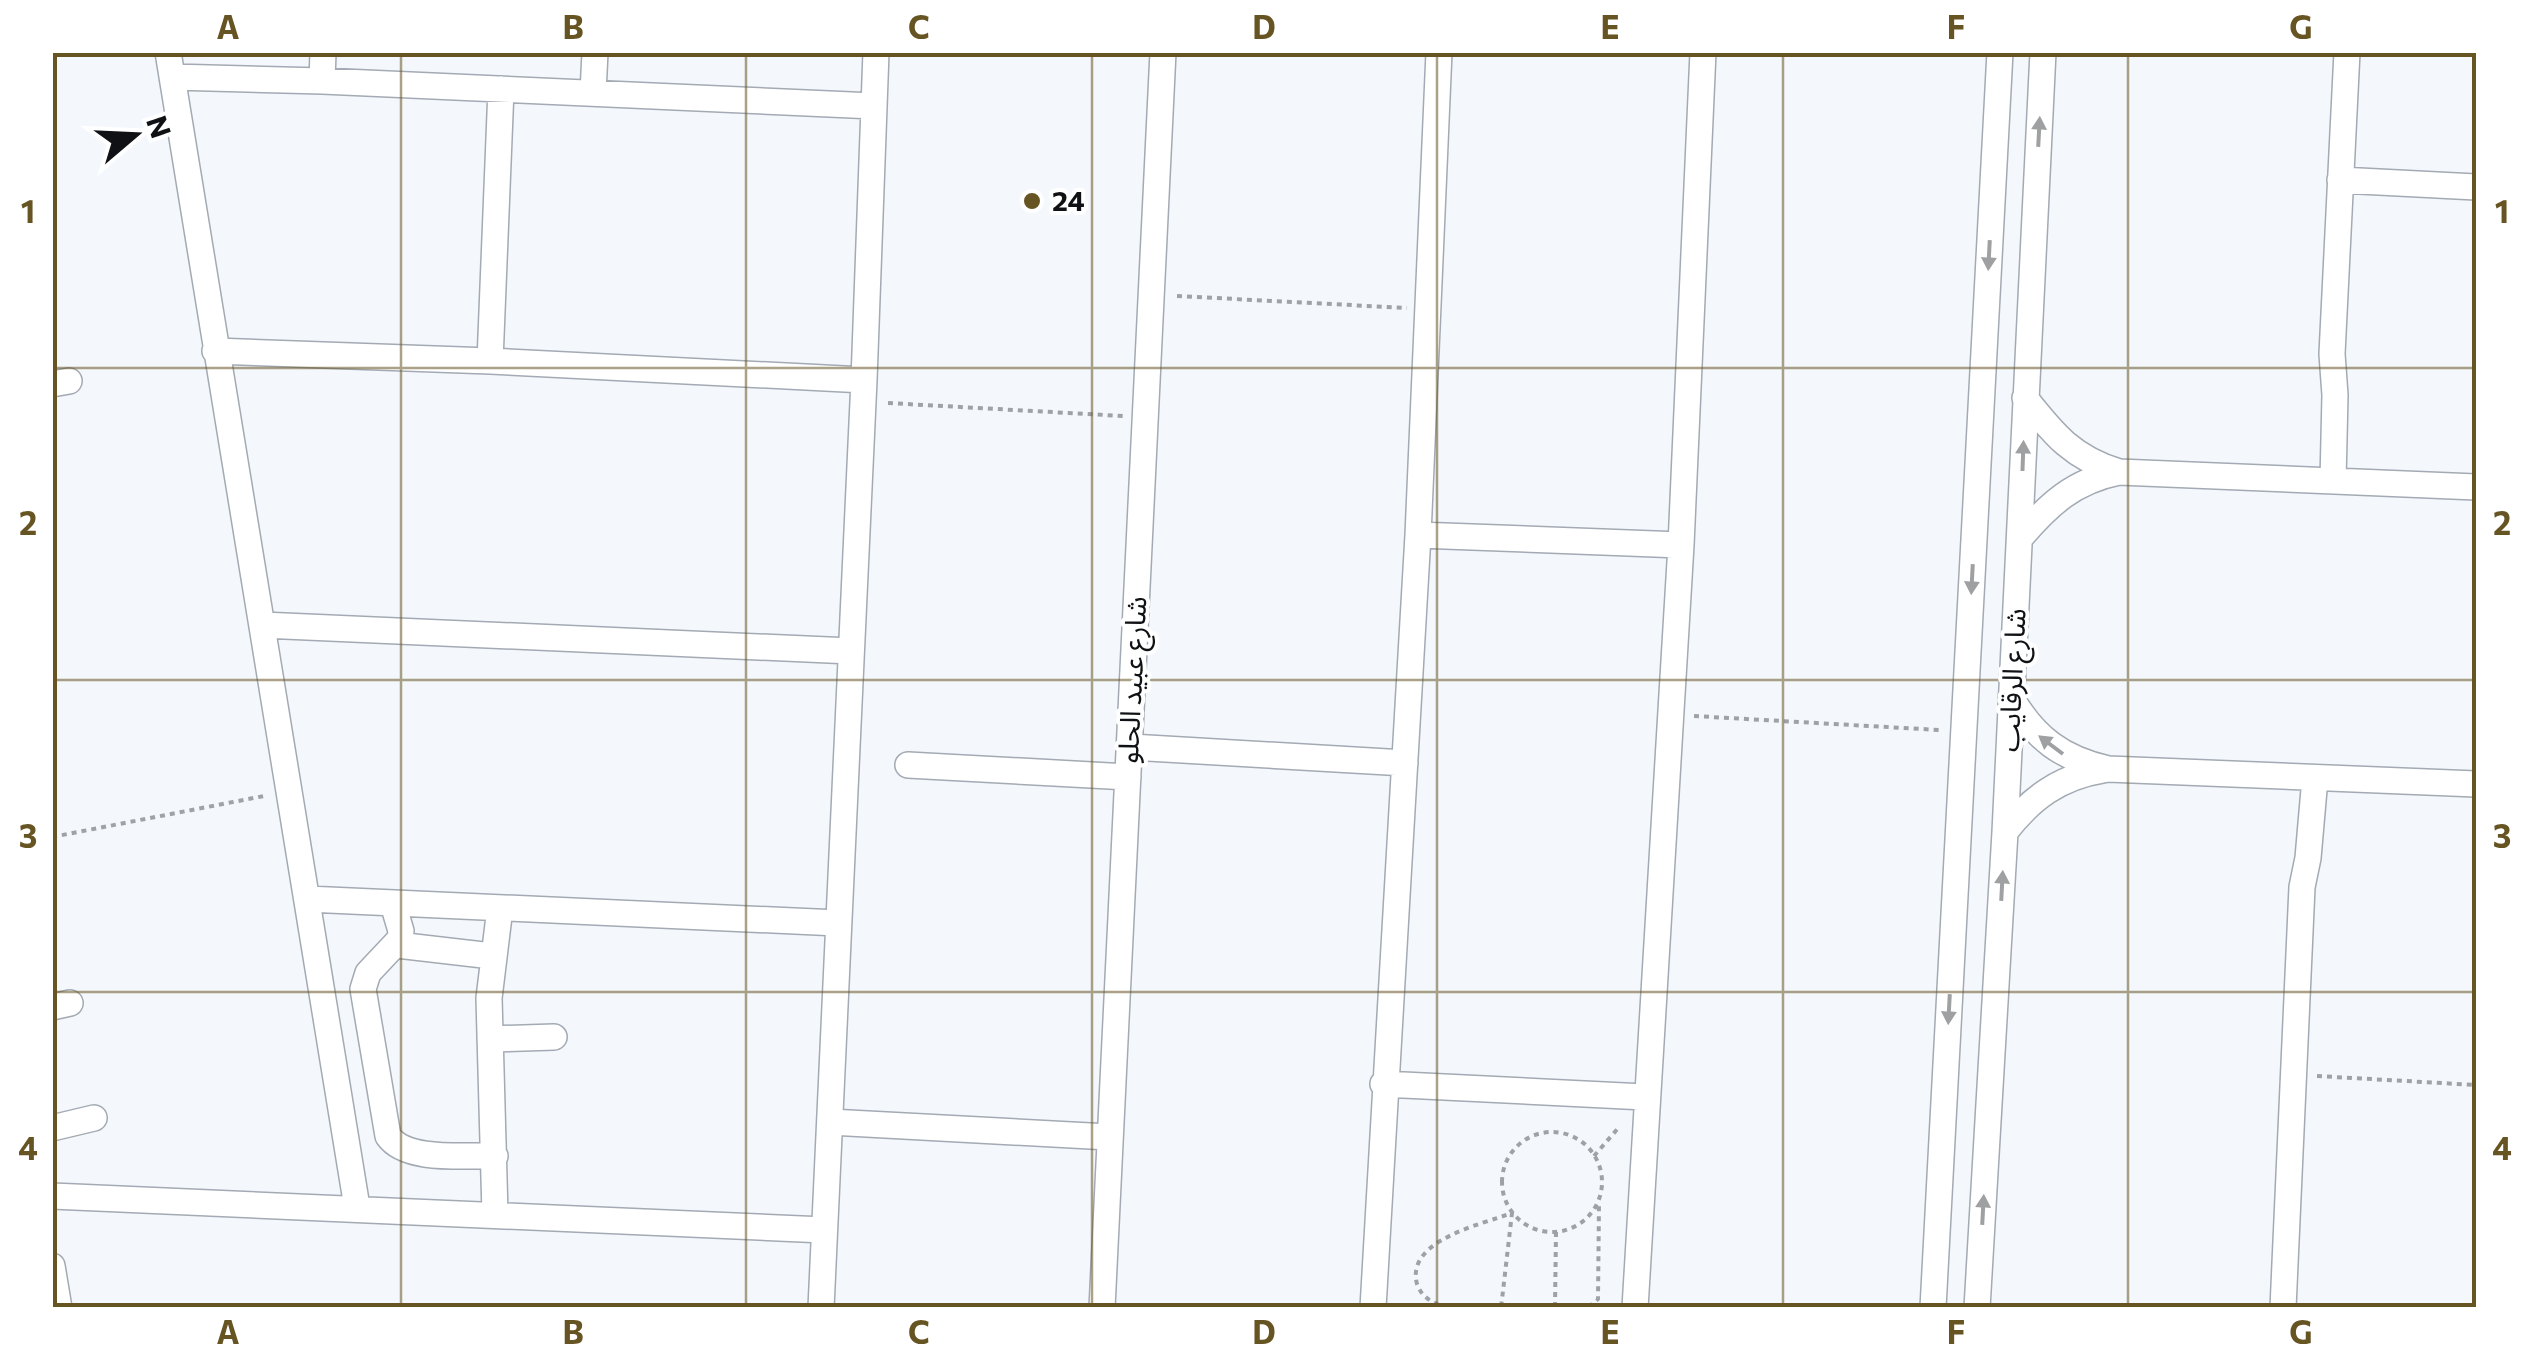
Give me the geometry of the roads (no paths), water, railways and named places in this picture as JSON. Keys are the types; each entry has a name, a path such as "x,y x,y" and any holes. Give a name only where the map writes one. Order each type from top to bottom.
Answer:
{"street":[{"path":"322,81 323,52"},
{"path":"594,93 595,52"},
{"path":"821,1308 876,52"},
{"name":"شارع عبيد الحلو","path":"1102,1308 1162,52"},
{"path":"1373,1308 1418,534 1439,52"},
{"path":"1635,1308 1681,545 1704,52"},
{"name":"شارع الرقايب","path":"1933,1308 2000,52"},
{"name":"شارع الرقايب","path":"1977,1308 2043,52"},
{"path":"2324,481 2335,394 2332,354 2347,52"},
{"path":"357,1207 170,65 322,81 874,106"},
{"path":"490,361 500,88"},
{"path":"2340,180 2476,187"},
{"path":"215,351 490,361 864,391"},
{"path":"2025,398 2064,445 2081,457 2119,472"},
{"path":"2020,538 2059,496 2077,484 2119,472 2476,487"},
{"path":"1418,534 1681,545"},
{"path":"262,624 851,651"},
{"path":"2011,697 2032,728 2060,753 2108,769 2476,784"},
{"path":"1131,748 1405,763"},
{"path":"908,765 1128,777"},
{"path":"2005,832 2020,812 2049,789 2108,769"},
{"path":"2283,1308 2302,887 2297,856 2306,778"},
{"path":"307,899 838,923"},
{"path":"393,904 401,931 398,945 373,966 363,989 388,1136 402,1150 411,1152 495,1156"},
{"path":"495,1214 488,998 500,908"},
{"path":"398,945 492,956"},
{"path":"490,1039 554,1037"},
{"path":"1384,1084 1646,1097"},
{"path":"52,1128 94,1118"},
{"path":"830,1122 1109,1137"},
{"path":"52,1196 824,1230"},
{"path":"52,1266 59,1308"}],"place":[{"name":"24","path":"1032,201"}]}
